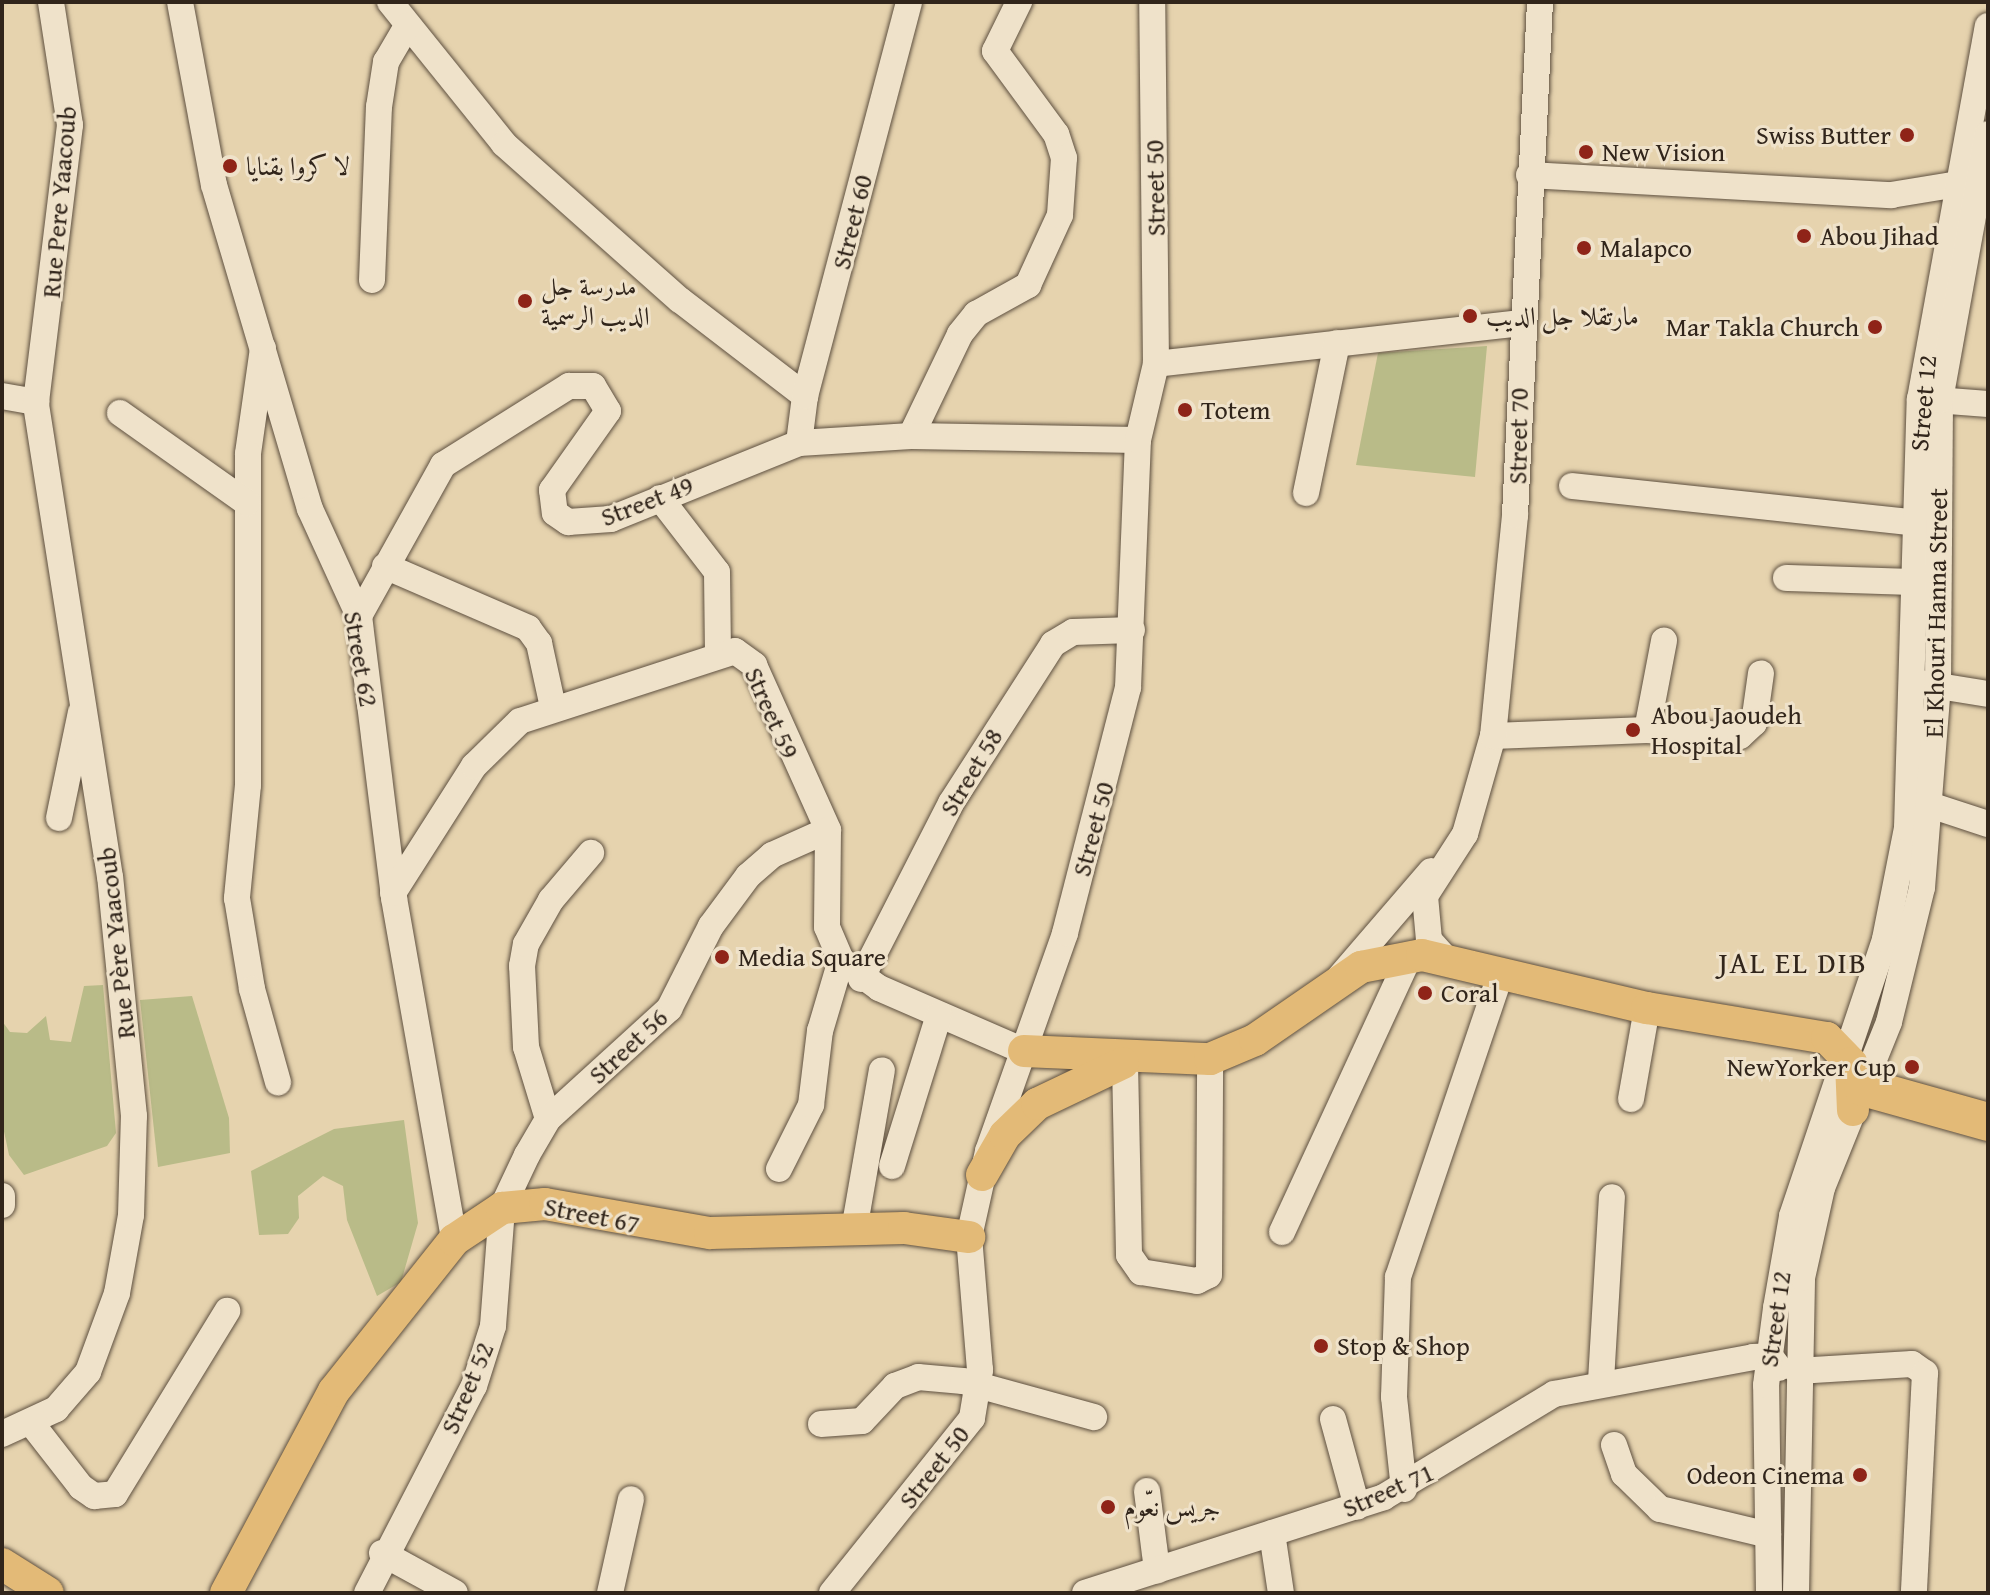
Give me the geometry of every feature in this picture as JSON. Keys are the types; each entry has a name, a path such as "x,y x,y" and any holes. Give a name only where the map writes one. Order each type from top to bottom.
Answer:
{"highway":[{"path":"1850,1082 1981,1120"}],"main road":[{"path":"1024,1051 1210,1059 1255,1040 1334,984 1370,964 1410,955 1447,960 1647,1008 1727,1021 1803,1048 1850,1082"},
{"path":"982,1175 1005,1135 1037,1104 1087,1074 1125,1063 1166,1059"},
{"name":"Street 67","path":"226,1593 334,1391 454,1240 502,1208 545,1204 710,1233 854,1230 969,1237"},
{"path":"2,1564 48,1593"}],"street":[{"name":"Rue Pere Yaacoub","path":"36,402 70,125 51,2"},
{"name":"Street 62","path":"180,2 205,149 264,341 310,509 359,616 393,893 454,1240"},
{"path":"390,2 504,144 680,300 805,396"},
{"name":"Street 60","path":"799,443 805,396 909,2"},
{"path":"911,436 960,334 976,314 1028,285 1060,215 1064,158 1056,134 995,51 1019,2"},
{"name":"Street 50","path":"832,1593 964,1433 980,1385 969,1237 982,1175 1065,933 1123,717 1132,630 1138,440 1156,364 1152,2"},
{"name":"Street 70","path":"1446,859 1469,824 1493,736 1515,515 1520,323 1540,2"},
{"path":"372,280 379,107 386,62 407,26"},
{"path":"1931,391 1956,214 1981,102 1988,26"},
{"path":"1956,214 1988,134"},
{"path":"1529,175 1891,195 1956,214"},
{"path":"1891,195 1956,214"},
{"name":"Street 12","path":"1796,1593 1797,1371 1810,1232 1885,939 1911,799 1927,684 1915,582 1925,524 1931,391 1956,214"},
{"path":"1156,364 1520,323"},
{"path":"264,341 247,503 248,785 237,898 278,1082"},
{"path":"1306,493 1337,343"},
{"name":"Street 49","path":"359,616 443,465 488,430 569,386 593,386 608,411 552,490 555,513 581,524 660,498 799,443 911,436 1138,440"},
{"path":"1931,391 1988,388"},
{"path":"1931,391 1988,404"},
{"path":"2,396 36,402"},
{"name":"Rue Père Yaacoub","path":"2,1434 32,1424 88,1372 117,1293 131,1215 134,1116 85,693 36,402"},
{"path":"120,413 247,503"},
{"path":"1572,486 1925,524"},
{"path":"660,498 717,572 718,653"},
{"name":"El Khouri Hanna Street","path":"1850,1082 1904,970 1933,806 1927,684 1925,524"},
{"path":"385,566 528,628 539,643 553,707"},
{"path":"1786,578 1915,582"},
{"name":"Street 58","path":"861,979 951,803 1053,644 1073,632 1132,630"},
{"path":"1647,730 1664,641"},
{"name":"Street 59","path":"393,893 490,745 553,707 718,653 735,651 754,665 828,830 827,915 841,960 861,979 1024,1051"},
{"path":"1493,736 1647,730 1740,736 1754,723 1761,673"},
{"path":"1927,684 1988,694"},
{"path":"59,818 85,693"},
{"path":"1933,806 1988,824"},
{"name":"Street 56","path":"502,1208 548,1119 669,1009 711,926 748,876 772,855 828,830"},
{"path":"548,1119 526,1047 522,966 526,944 551,900 591,853"},
{"path":"1446,859 1424,910 1429,940 1447,960"},
{"path":"1334,984 1446,859"},
{"path":"827,915 847,937 879,940"},
{"path":"1282,1232 1410,955"},
{"path":"779,1169 811,1105 820,1031 841,960"},
{"path":"1404,1489 1394,1397 1398,1277 1501,973"},
{"path":"1631,1099 1647,1008"},
{"path":"892,1166 939,1015"},
{"path":"1125,1063 1129,1255 1141,1272 1197,1281 1209,1275 1210,1059"},
{"path":"854,1230 882,1070"},
{"name":"Street 12","path":"1769,1593 1766,1385 1792,1216 1850,1082"},
{"path":"2,1196 2,1205"},
{"path":"1601,1381 1612,1197"},
{"name":"Street 52","path":"367,1593 382,1553 466,1407 483,1359 502,1208"},
{"path":"32,1424 81,1487 94,1496 115,1494 227,1311"},
{"path":"1770,1356 1784,1383 1797,1482"},
{"name":"Street 71","path":"1085,1593 1357,1507 1404,1489 1520,1411 1601,1381 1770,1356"},
{"path":"1726,1364 1766,1385"},
{"path":"1797,1371 1912,1364 1925,1373 1914,1593"},
{"path":"821,1424 862,1421 906,1379 980,1385 1094,1417"},
{"path":"1333,1419 1357,1507"},
{"path":"1614,1445 1624,1474 1660,1509 1768,1535"},
{"path":"1147,1491 1157,1570"},
{"path":"610,1593 631,1499"},
{"path":"1272,1533 1281,1593"},
{"path":"382,1553 455,1593"}],"green space":[{"path":"1487,346 1475,477 1356,465 1378,353"},
{"path":"103,985 116,1133 107,1146 24,1175 9,1155 2,1122 2,1021 10,1032 27,1033 46,1016 50,1040 71,1042 84,986"},
{"path":"192,996 229,1118 230,1153 158,1167 140,1000"},
{"path":"404,1120 418,1223 401,1282 377,1296 347,1220 343,1186 323,1176 298,1196 299,1218 288,1234 259,1235 251,1171 334,1129"}],"place":[{"name":"Swiss Butter","path":"1907,135"},
{"name":"New Vision","path":"1586,152"},
{"name":"لا كروا بقنايا","path":"230,166"},
{"name":"Abou Jihad","path":"1804,236"},
{"name":"Malapco","path":"1584,248"},
{"name":"مدرسة جل الديب الرسمية","path":"525,301"},
{"name":"مارتقلا جل الديب","path":"1470,316"},
{"name":"Mar Takla Church","path":"1875,327"},
{"name":"Totem","path":"1185,410"},
{"name":"Abou Jaoudeh Hospital","path":"1633,730"},
{"name":"Media Square","path":"722,957"},
{"name":"Coral","path":"1425,993"},
{"name":"NewYorker Cup","path":"1912,1067"},
{"name":"Stop & Shop","path":"1321,1346"},
{"name":"Odeon Cinema","path":"1860,1475"},
{"name":"جريس نعّوم","path":"1108,1507"}],"district":[{"name":"JAL EL DIB","path":"1793,962"}]}
